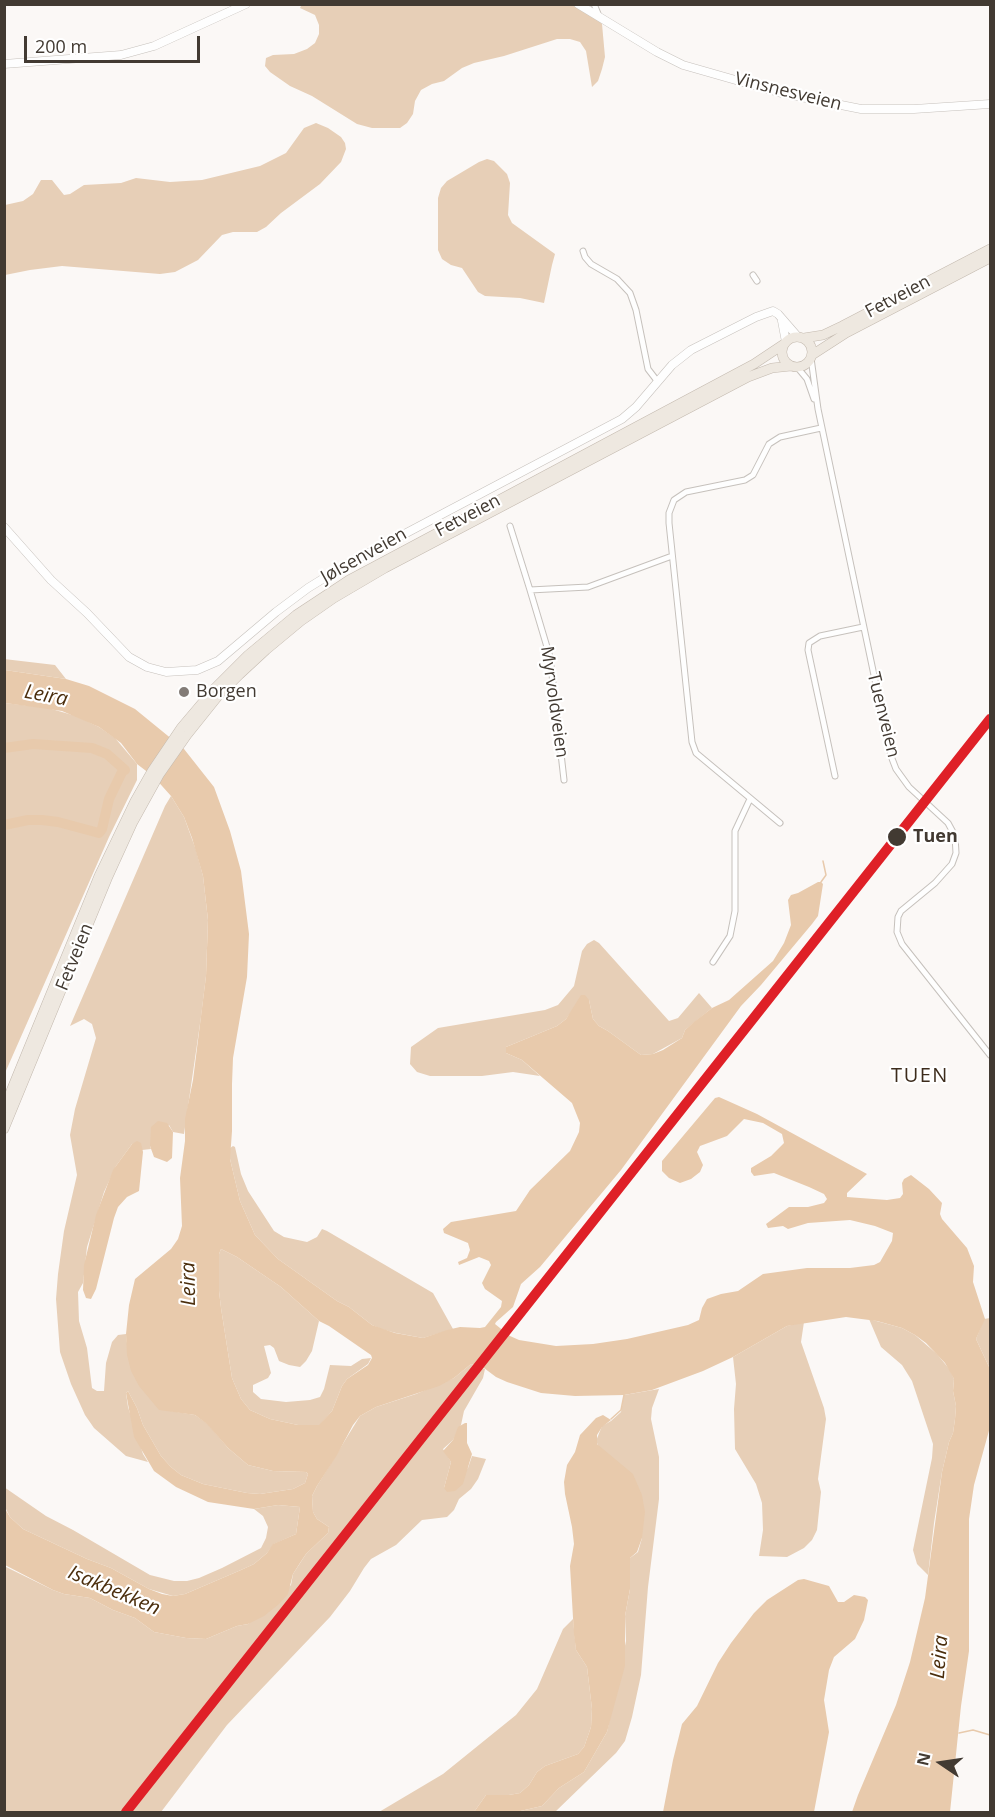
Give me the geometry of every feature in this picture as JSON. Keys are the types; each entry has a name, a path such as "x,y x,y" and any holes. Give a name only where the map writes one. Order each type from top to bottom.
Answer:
{"highway":[{"name":"Fetveien","path":"801,338 823,335 990,249"},
{"name":"Fetveien","path":"811,357 846,333 990,258"},
{"path":"791,338 801,338 811,345 811,357 805,364 794,366 783,356 785,343 791,338"},
{"name":"Fetveien","path":"184,732 214,689 261,643 330,591 754,364 785,343"},
{"name":"Fetveien","path":"184,732 267,650 301,621 353,586 737,382 764,370 794,366"},
{"path":"148,785 184,732"},
{"name":"Fetveien","path":"4,1108 109,855 148,785"},
{"name":"Fetveien","path":"4,1129 148,785"}],"main road":[{"path":"4,64 105,57 130,53 154,46 246,4"},
{"name":"Vinsnesveien","path":"578,4 657,52 683,65 781,93 861,109 885,110 990,104"},
{"name":"Jølsenveien","path":"4,527 51,580 129,657 160,671 175,673 197,670 218,661 276,612 308,588 342,567 622,419 636,407 678,359 699,346 767,313 775,311 781,317"},
{"path":"781,317 801,338"},
{"path":"781,317 785,343"}],"street":[{"path":"594,4 599,17"},
{"path":"583,251 591,264 617,279 630,293 639,321 648,369 658,382"},
{"name":"Tuenveien","path":"811,357 821,428 887,742 896,769 909,787 948,823 956,836 957,845 952,864 901,911 898,917 897,932 902,944 990,1055"},
{"name":"Tuenveien","path":"794,366 807,379 818,409"},
{"path":"780,823 696,753 692,742 672,556 670,508 676,498 691,490 745,480 753,475 769,444 780,438 821,428"},
{"name":"Myrvoldveien","path":"510,526 550,657 564,780"},
{"path":"530,590 588,587 672,556"},
{"path":"835,776 808,650 809,643 820,636 863,627"},
{"path":"713,962 730,936 735,911 735,831 750,799"}],"shaded area":[{"path":"302,4 575,5 599,18 602,24 605,57 598,81 592,87 586,51 580,42 570,39 557,39 474,63 462,68 444,81 421,90 415,101 413,114 400,128 372,128 357,124 312,96 290,86 265,66 266,58 273,55 294,54 315,43 319,34 319,25 315,15 300,8"},
{"path":"316,123 328,128 341,137 345,143 346,149 341,162 320,184 257,232 233,232 222,235 198,260 175,272 160,274 62,266 5,275 5,205 23,201 33,194 41,180 52,180 64,195 84,185 121,183 136,178 170,182 202,180 260,166 286,153 304,128"},
{"path":"487,159 494,161 507,174 510,183 508,215 512,223 555,254 544,303 520,298 485,296 478,292 462,268 442,259 438,250 438,198 441,188 447,181"},
{"path":"4,659 55,665 66,679 5,670"},
{"path":"5,703 48,708 76,716 99,727 115,738 137,764 137,780 109,837 5,1073"},
{"path":"171,796 184,817 196,850 203,876 208,920 206,976 184,1134 173,1132 169,1125 150,1146 151,1149 142,1150 140,1143 132,1144 116,1166 104,1192 87,1247 83,1283 78,1292 79,1321 87,1348 92,1388 104,1391 106,1363 112,1342 118,1335 126,1334 127,1344 159,1409 195,1415 208,1424 228,1448 248,1465 273,1471 306,1472 308,1474 305,1483 293,1489 260,1494 247,1493 203,1484 181,1475 161,1456 143,1425 128,1391 126,1393 128,1407 143,1454 148,1462 126,1456 94,1428 85,1415 60,1352 56,1299 58,1274 64,1231 77,1175 70,1135 75,1109 96,1038 92,1024 84,1019 70,1026"},
{"path":"594,940 669,1021 678,1018 699,993 712,1008 685,1030 682,1038 653,1054 641,1055 599,1026 593,1019 589,1000 572,1011 557,1026 506,1047 506,1053 522,1060 540,1076 513,1072 482,1076 430,1076 417,1072 410,1064 411,1047 438,1028 545,1010 558,1005 574,986 582,951"},
{"path":"233,1146 248,1191 274,1231 284,1237 307,1242 317,1237 322,1229 327,1231 433,1293 453,1329 423,1338 381,1329 278,1259 255,1235 240,1201 230,1159 230,1148"},
{"path":"221,1249 237,1257 281,1287 319,1321 312,1351 300,1367 279,1361 274,1348 270,1345 264,1346 271,1373 268,1378 253,1385 253,1392 261,1399 286,1402 320,1397 330,1365 351,1366 362,1359 371,1358 368,1364 347,1379 332,1411 320,1425 298,1425 270,1419 250,1410 241,1399 232,1378 221,1308 219,1254"},
{"path":"990,1318 990,1369 976,1339 984,1319"},
{"path":"869,1319 902,1328 915,1335 937,1354 954,1379 955,1419 942,1472 928,1575 917,1564 913,1550 933,1444 912,1381 902,1365 881,1347"},
{"path":"804,1322 801,1342 826,1419 818,1479 821,1492 817,1530 812,1540 804,1548 787,1557 759,1556 763,1530 762,1503 756,1484 735,1449 736,1384 733,1357 787,1326"},
{"path":"471,1364 485,1369 483,1378 464,1411 461,1425 453,1440 443,1449 451,1462 444,1488 468,1468 472,1456 486,1459 478,1479 471,1489 459,1499 454,1510 447,1517 422,1520 396,1545 371,1559 330,1617 227,1725 161,1812 5,1812 4,1566 53,1590 90,1598 135,1618 154,1632 206,1639 237,1626 248,1624 291,1585 293,1574 306,1554 328,1533 329,1527 317,1519 313,1512 312,1496 360,1416 376,1407 454,1378"},
{"path":"659,1389 652,1408 651,1419 659,1457 659,1499 648,1587 641,1675 625,1741 616,1753 555,1812 516,1812 542,1806 559,1788 584,1772 607,1732 626,1641 625,1616 630,1589 630,1558 638,1552 642,1538 596,1441 602,1426 621,1412 624,1395"},
{"path":"4,1487 46,1516 150,1575 174,1581 199,1578 261,1548 268,1527 263,1516 254,1509 278,1505 300,1507 296,1534 274,1544 254,1564 185,1594 173,1596 149,1589 111,1568 23,1529 10,1517 5,1507"},
{"path":"573,1619 576,1650 587,1667 592,1709 591,1727 584,1747 578,1754 545,1766 520,1793 486,1795 474,1812 379,1812 443,1774 516,1715 537,1689 563,1629"}],"water":[{"path":"5,670 66,679 89,686 135,709 184,749 214,787 241,871 249,934 247,977 233,1058 232,1084 230,1159 240,1201 255,1235 278,1259 372,1325 395,1333 423,1338 460,1327 485,1327 501,1307 502,1301 485,1289 482,1283 491,1265 489,1261 479,1257 459,1265 458,1262 467,1258 470,1250 468,1243 444,1233 443,1229 451,1222 516,1211 530,1190 570,1151 579,1132 580,1123 572,1103 522,1060 506,1053 506,1047 557,1026 566,1019 581,995 585,995 589,1000 593,1019 599,1026 641,1055 663,1050 682,1038 685,1030 712,1008 729,1000 773,961 791,925 788,900 791,895 818,882 823,884 818,916 741,1006 621,1170 540,1267 521,1284 513,1307 495,1324 519,1340 556,1346 627,1339 688,1325 699,1320 707,1299 738,1291 763,1274 807,1268 850,1268 880,1262 892,1241 893,1233 875,1226 850,1220 808,1223 788,1229 783,1226 768,1228 766,1224 789,1207 808,1207 824,1203 827,1199 824,1194 774,1173 754,1176 751,1168 771,1156 784,1143 782,1134 763,1123 744,1119 727,1136 700,1146 697,1152 703,1165 700,1172 680,1183 669,1178 662,1171 662,1161 715,1098 719,1097 757,1114 867,1174 847,1193 847,1197 887,1200 900,1198 903,1194 902,1183 911,1175 929,1189 942,1203 940,1214 942,1219 967,1248 974,1266 973,1282 985,1319 976,1339 990,1369 990,1427 974,1485 969,1519 969,1651 950,1812 852,1812 896,1705 910,1662 925,1598 942,1472 953,1433 956,1406 953,1391 954,1379 945,1363 915,1335 902,1328 877,1321 846,1317 787,1326 733,1357 703,1371 652,1390 624,1395 575,1396 541,1393 507,1382 484,1368 471,1364 454,1378 439,1386 376,1407 360,1416 353,1425 312,1496 313,1512 317,1519 329,1527 328,1533 300,1563 293,1574 288,1594 264,1616 206,1639 154,1632 135,1618 90,1598 53,1590 5,1565 4,1507 10,1517 23,1529 111,1568 149,1589 173,1596 185,1594 254,1564 267,1553 273,1544 296,1534 300,1507 278,1505 254,1509 208,1502 176,1487 154,1471 134,1437 126,1393 128,1391 143,1425 161,1456 181,1475 203,1484 260,1494 293,1489 305,1483 308,1474 306,1472 273,1471 248,1465 195,1415 159,1410 139,1386 131,1371 127,1355 126,1334 135,1279 171,1249 178,1239 182,1226 180,1178 185,1141 185,1119 193,1080 206,976 208,920 203,876 184,817 171,796 154,777 137,764 121,743 99,727 62,711 5,703","holes":["221,1249 237,1257 281,1287 319,1321 371,1355 372,1358 368,1365 347,1379 332,1411 319,1425 298,1425 270,1419 250,1410 241,1399 232,1378 219,1291"]},
{"path":"158,1121 167,1123 173,1132 172,1158 167,1162 154,1157 150,1146 151,1127"},
{"path":"137,1141 141,1143 143,1152 139,1191 127,1197 118,1207 96,1289 91,1299 86,1298 83,1290 84,1265 96,1215 113,1170 132,1144"},
{"path":"603,1415 611,1420 602,1427 597,1435 597,1444 633,1474 642,1495 645,1512 642,1538 637,1552 630,1558 630,1589 625,1616 625,1666 607,1732 584,1772 559,1788 542,1806 516,1812 474,1812 486,1795 520,1793 545,1766 578,1754 584,1747 591,1727 592,1709 587,1667 576,1650 574,1635 570,1566 574,1544 564,1482 567,1465 575,1452 580,1435 596,1418"},
{"path":"467,1423 467,1443 472,1454 463,1484 455,1491 447,1492 444,1488 451,1462 443,1451 453,1440 458,1427"},
{"path":"804,1579 829,1586 838,1602 844,1602 854,1595 865,1597 868,1600 864,1620 855,1639 834,1657 829,1670 824,1700 829,1732 814,1812 663,1812 682,1724 697,1706 718,1663 754,1613 767,1600 798,1580"}],"waterway":[{"path":"4,748 33,744 92,748 107,754 125,770"},
{"path":"4,825 28,820 42,820 99,833 109,799 125,770"},
{"path":"821,882 826,875 823,861"},
{"path":"611,1419 621,1410 624,1395"},
{"path":"959,1733 973,1730 990,1735"}],"transit line":[{"path":"126,1812 990,719"}],"place":[{"name":"Borgen","path":"184,692"},
{"name":"Tuen","path":"897,837"}],"district":[{"name":"TUEN","path":"920,1076"}],"water label":[{"name":"Leira","path":"46,696"},
{"name":"Leira","path":"189,1284"},
{"name":"Isakbekken","path":"114,1591"},
{"name":"Leira","path":"940,1657"}]}
